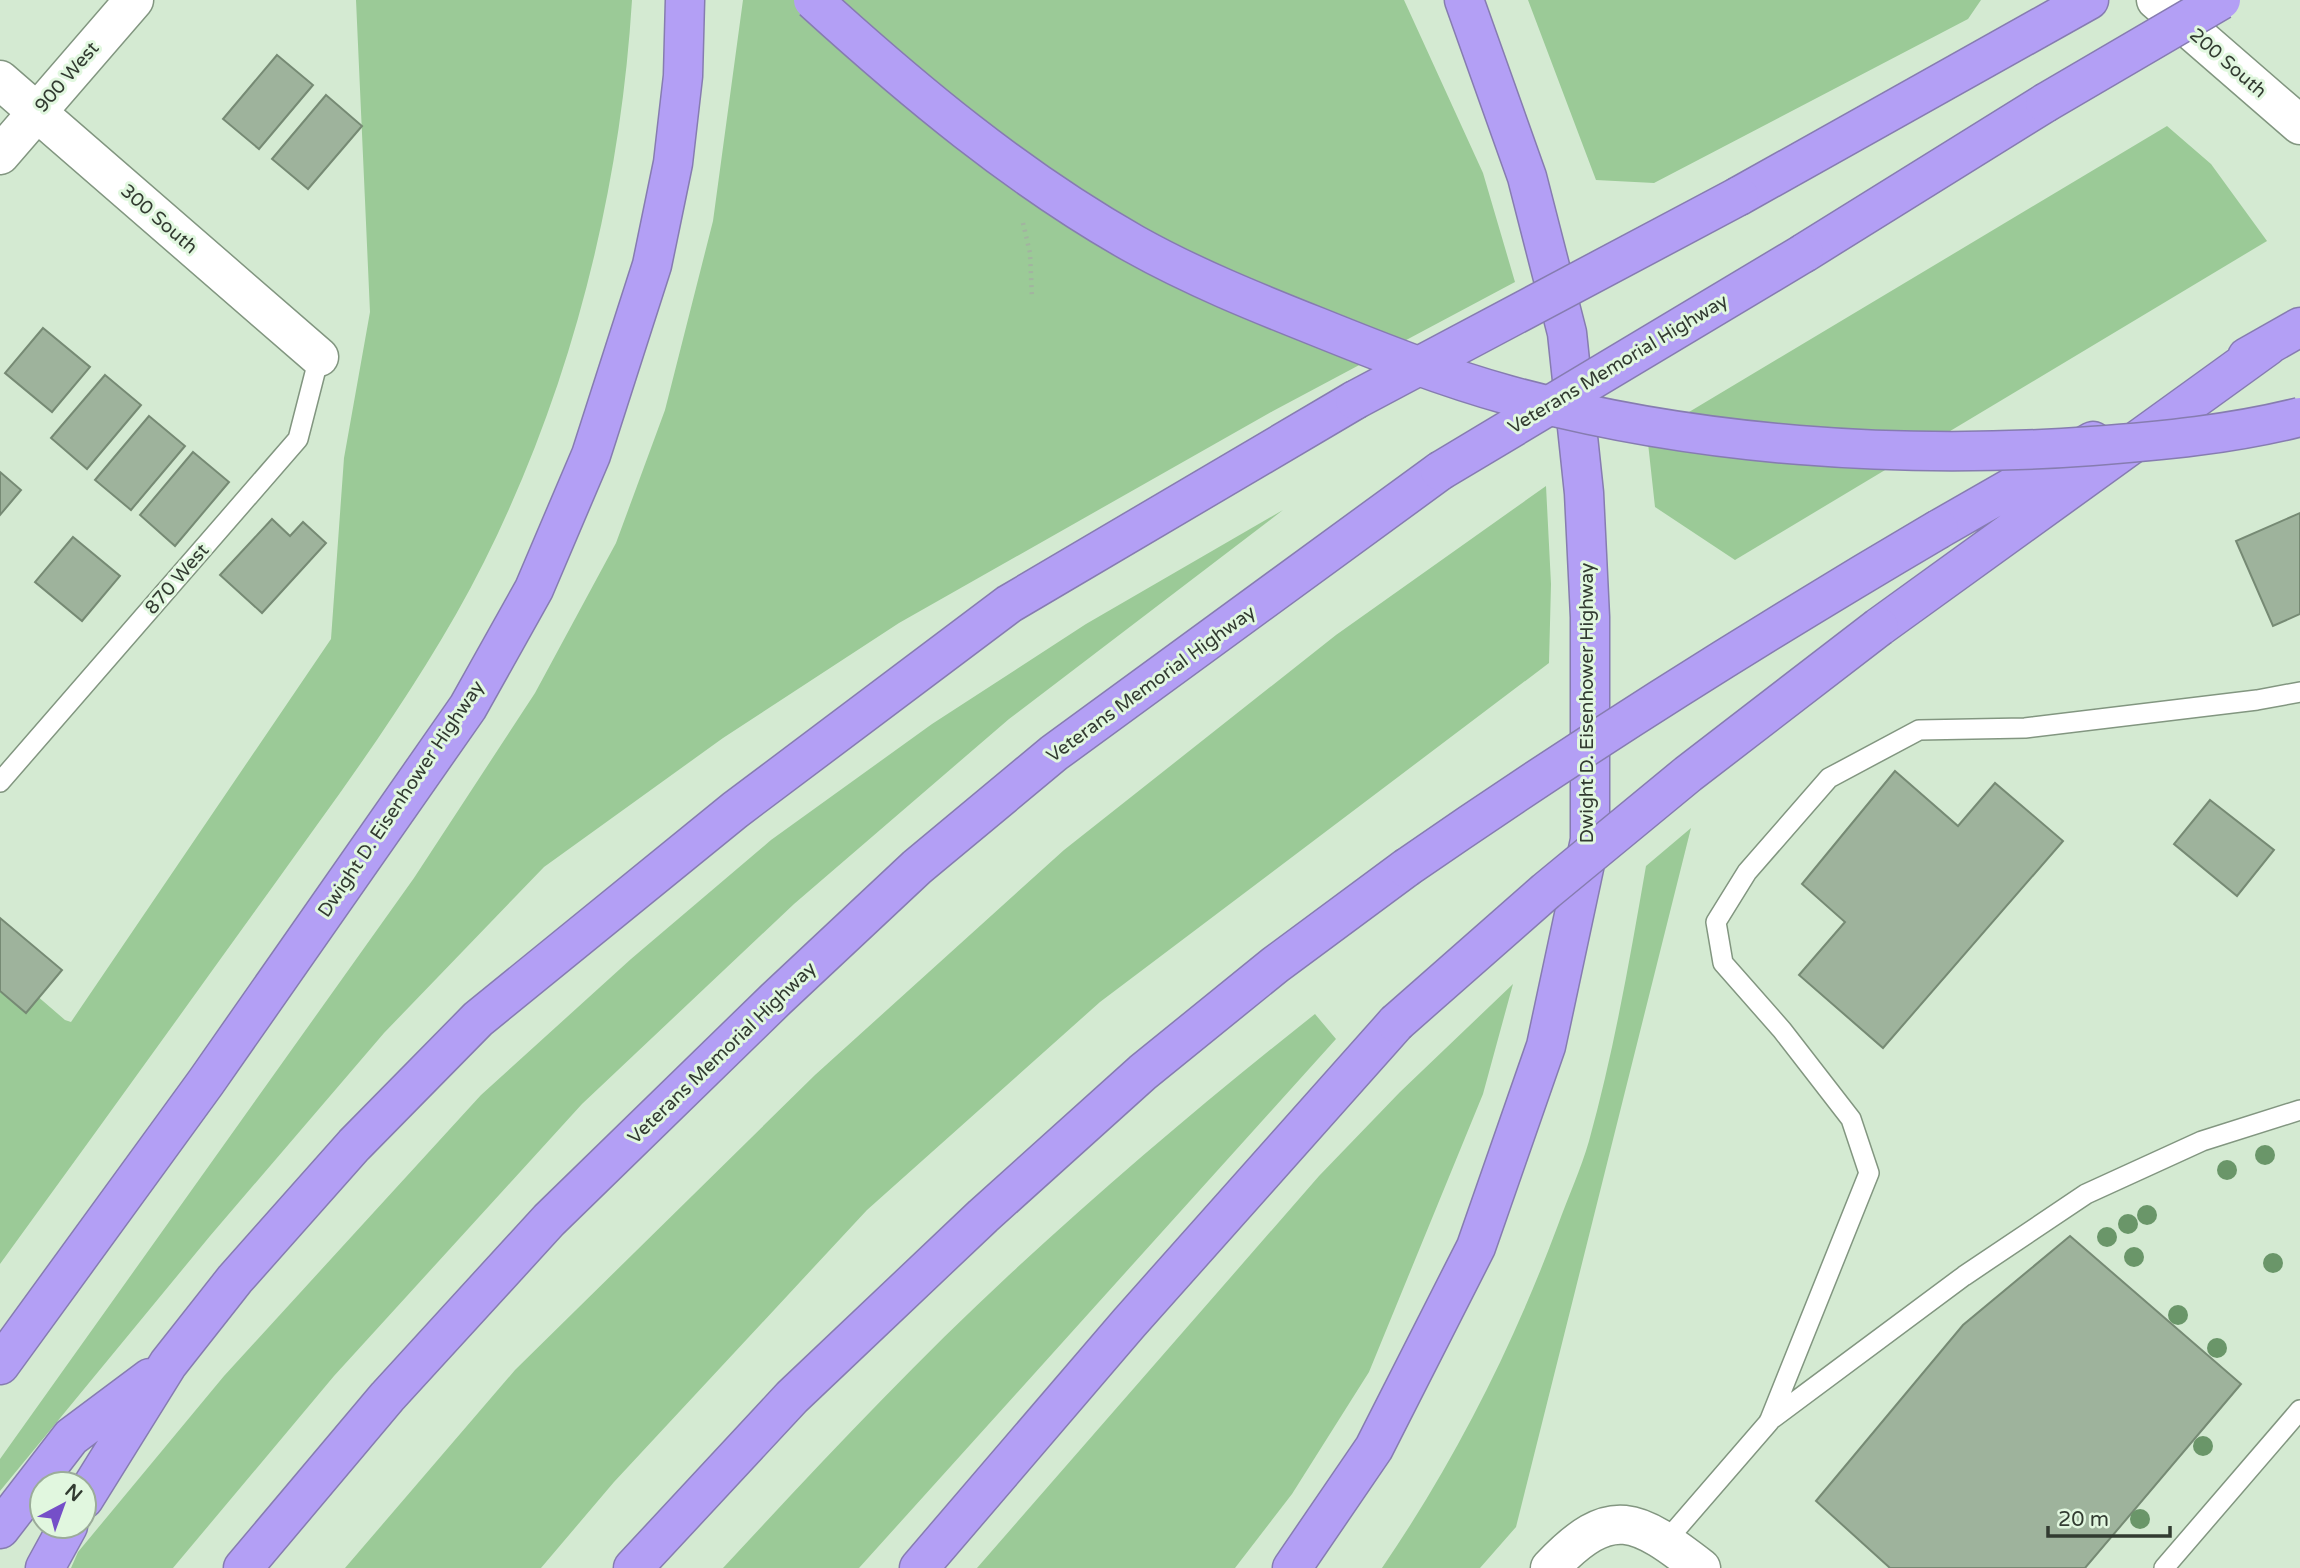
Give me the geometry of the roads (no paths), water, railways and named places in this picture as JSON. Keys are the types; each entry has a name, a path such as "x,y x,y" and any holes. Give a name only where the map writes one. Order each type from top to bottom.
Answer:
{"highway":[{"name":"Dwight D. Eisenhower Highway","path":"0,1364 206,1082 468,706 534,589 591,455 652,265 673,163 683,76 685,0"},
{"path":"813,0 891,71 1009,163 1134,243 1233,294 1374,350 1508,395 1642,424 1756,440 1895,449 2023,451 2124,443 2266,425 2300,417"},
{"name":"Dwight D. Eisenhower Highway","path":"1292,1568 1374,1448 1476,1247 1546,1046 1590,840 1590,617 1584,493 1567,333 1527,177 1464,0"},
{"path":"98,1476 168,1364 235,1279 308,1197 478,1019 699,839 1009,604 1355,400 1739,195 1985,55 2089,0"},
{"name":"Veterans Memorial Highway","path":"243,1568 387,1397 549,1220 776,999 917,867 1055,753 1440,471 1804,253 2045,103 2221,0"},
{"path":"633,1568 792,1397 993,1207 1153,1064 1275,965 1406,868 1530,782 1667,693 1939,529 2284,336"},
{"path":"919,1568 1129,1323 1396,1023 1546,891 1688,774 1879,628 2284,336"},
{"path":"0,1530 71,1437 168,1364"},
{"path":"45,1568 60,1540"}],"street":[{"name":"900 West","path":"0,155 134,0"},
{"name":"200 South","path":"2156,0 2300,125"},
{"name":"300 South","path":"0,80 319,357"},
{"path":"1550,1568 1570,1547 1598,1529 1617,1522 1645,1529 1666,1541 1701,1568"}],"lane":[{"name":"870 West","path":"0,782 298,439 319,357"},
{"path":"1769,1422 1868,1173 1851,1119 1782,1030 1723,964 1716,922 1747,872 1829,778 1919,730 2025,728 2300,692"},
{"path":"1666,1541 1769,1422 1964,1276 2086,1194 2202,1141 2300,1110"},
{"path":"2164,1568 2300,1410"}]}
